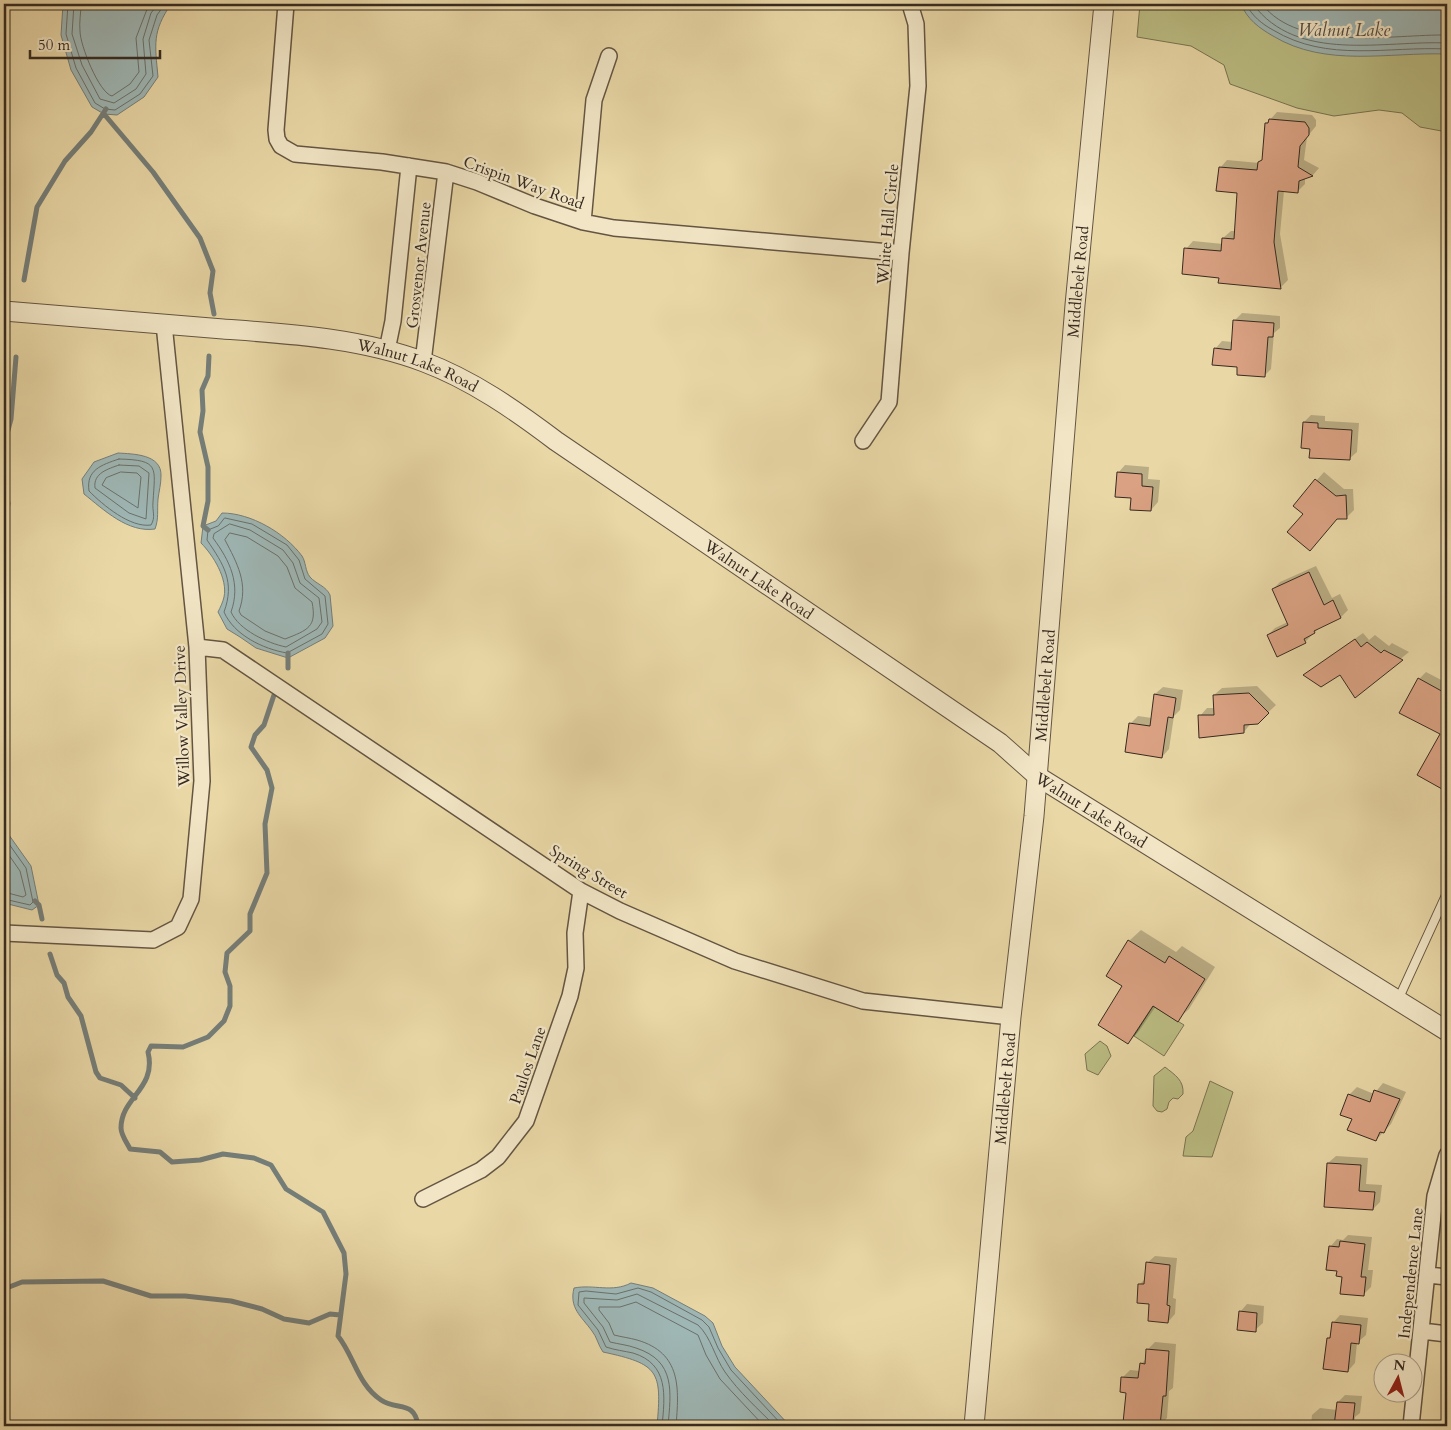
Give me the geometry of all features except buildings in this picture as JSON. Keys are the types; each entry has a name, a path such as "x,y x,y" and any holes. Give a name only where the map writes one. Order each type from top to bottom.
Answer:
{"street":[{"name":"Crispin Way Road","path":"286,4 276,130 277,139 282,146 295,154 409,166 446,172 477,182 535,206 583,222 614,228 901,253"},
{"name":"White Hall Circle","path":"863,441 889,402 901,253 918,86 916,24 910,4"},
{"name":"Middlebelt Road","path":"974,1426 1011,1017 1038,776 1054,549 1104,4"},
{"path":"583,222 594,100 609,56"},
{"name":"Grosvenor Avenue","path":"388,350 393,321 409,166"},
{"name":"Grosvenor Avenue","path":"423,362 446,172"},
{"name":"Walnut Lake Road","path":"4,311 338,340 388,350 423,362 477,387 528,419 556,441 1000,743 1038,776 1447,1031"},
{"name":"Willow Valley Drive","path":"4,933 154,940 178,927 191,899 202,781 196,647 164,324"},
{"name":"Spring Street","path":"196,647 223,650 582,891 620,910 736,961 863,1001 1011,1017"},
{"name":"Paulos Lane","path":"423,1199 486,1166 498,1157 526,1121 570,996 576,968 575,933 582,891"},
{"name":"Independence Lane","path":"1411,1426 1435,1196 1447,1155"},
{"path":"1428,1275 1447,1277"},
{"path":"1422,1331 1447,1334"}],"lane":[{"path":"1398,1000 1447,893"}],"green space":[{"path":"1140,4 1447,4 1447,132 1420,127 1402,113 1379,110 1334,116 1297,108 1230,84 1224,65 1191,46 1137,37"},
{"path":"1153,1006 1184,1025 1164,1056 1134,1036"},
{"path":"1100,1041 1107,1046 1111,1056 1098,1075 1087,1070 1085,1054"},
{"path":"1165,1067 1180,1081 1183,1094 1178,1099 1173,1098 1169,1102 1167,1109 1162,1112 1157,1111 1153,1106 1154,1076"},
{"path":"1210,1081 1233,1092 1212,1157 1183,1156 1186,1137 1193,1131"}],"water":[{"path":"63,4 171,4 161,23 156,39 158,77 144,97 117,115 104,114 92,107 71,70 61,35"},
{"name":"Walnut Lake","path":"1241,4 1447,4 1447,54 1358,56 1314,52 1293,46 1263,30 1250,19"},
{"path":"118,453 152,459 160,469 161,482 155,529 145,529 126,524 108,513 84,494 82,479 94,462"},
{"path":"222,513 244,516 266,526 277,532 302,556 310,577 326,589 330,595 333,626 325,638 288,658 256,648 227,629 218,612 225,590 222,575 215,561 201,543 203,526 216,521"},
{"path":"4,828 31,866 39,905 32,910 4,903"},
{"path":"631,1283 653,1288 705,1316 713,1323 722,1346 735,1367 790,1426 657,1426 659,1393 653,1373 646,1366 636,1361 603,1352 594,1333 577,1311 573,1301 574,1288 610,1288"}],"waterway":[{"path":"24,280 37,207 65,161 91,132 106,109"},
{"path":"104,114 153,172 200,238 213,271 210,293 214,314"},
{"path":"208,530 203,526 208,501 208,467 200,432 203,411 202,390 208,376 209,356"},
{"path":"4,445 11,419 16,357"},
{"path":"4,489 8,503 4,537"},
{"path":"288,653 288,668"},
{"path":"274,695 264,725 255,735 251,747 267,770 272,788 265,824 267,873 250,914 250,931 227,953 225,972 230,986 230,1006 224,1021 208,1037 183,1047 151,1046 148,1052 148,1075 126,1108 121,1131 130,1149 160,1152 172,1162 200,1160 223,1154 254,1158 271,1165 286,1189 323,1212 344,1253 346,1274 338,1336 373,1394 387,1403 409,1409 416,1418 418,1426"},
{"path":"35,901 39,905 42,919"},
{"path":"50,954 57,975 64,983 68,997 81,1016 96,1072 100,1078 121,1085 135,1098"},
{"path":"4,1289 22,1282 103,1281 151,1296 185,1296 231,1301 262,1309 284,1319 309,1323 330,1314 340,1315"}]}
